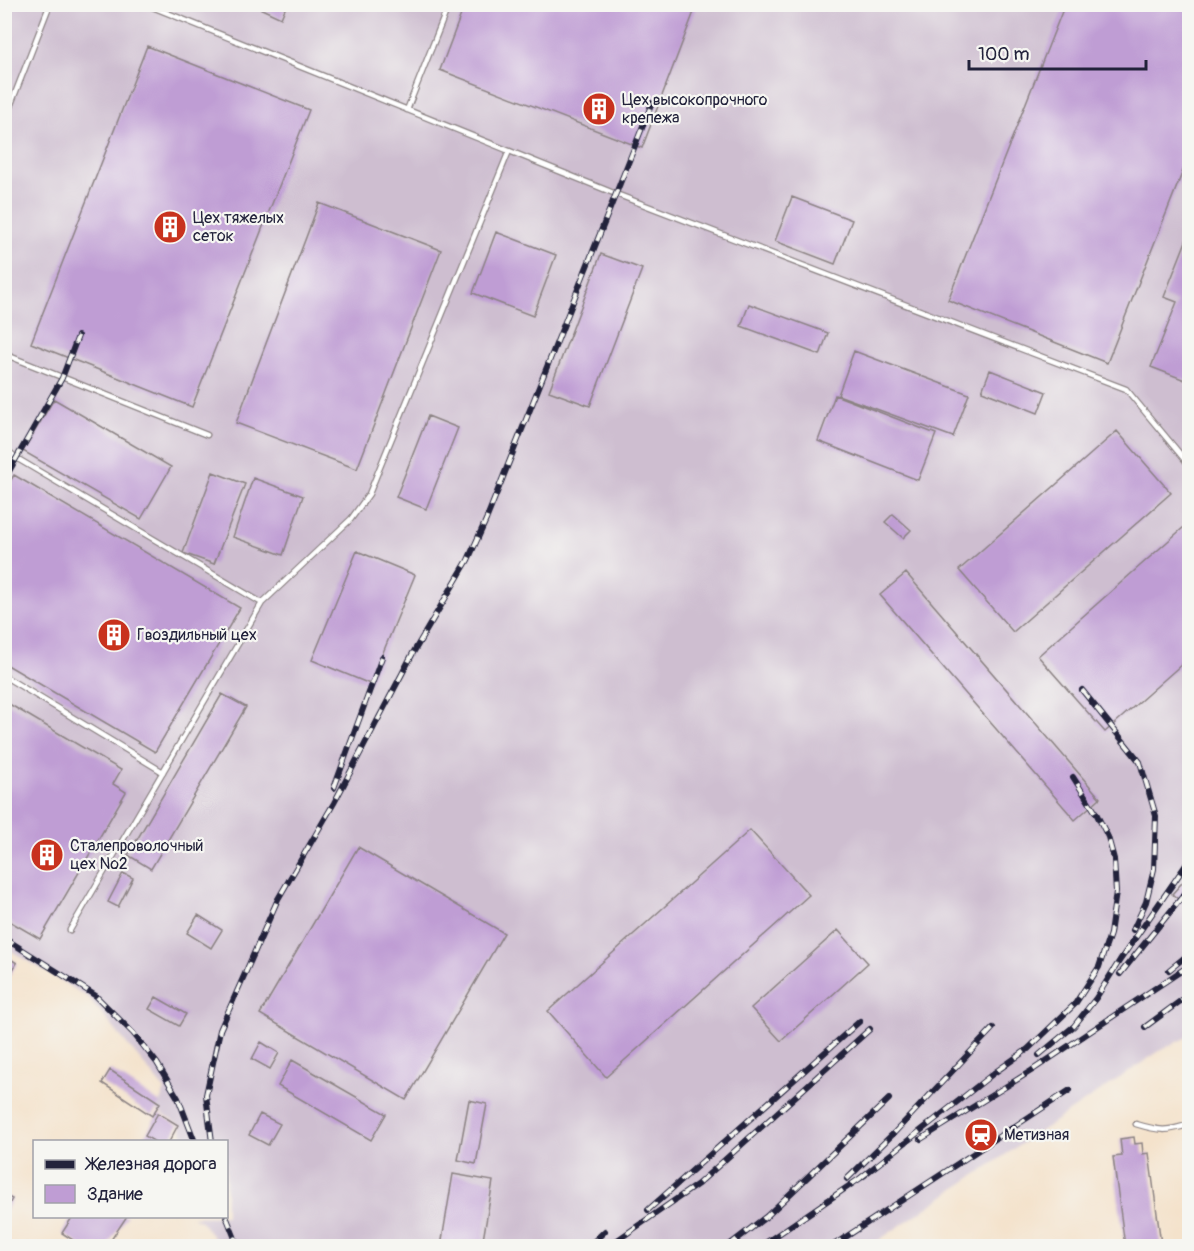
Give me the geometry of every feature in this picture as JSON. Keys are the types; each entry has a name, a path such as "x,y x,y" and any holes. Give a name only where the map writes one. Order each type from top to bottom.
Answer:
{"lane":[{"path":"4,122 50,4"},
{"path":"145,4 509,151 1126,389 1190,466"},
{"path":"407,110 449,4"},
{"path":"70,930 262,603 351,519 369,494 509,151"},
{"path":"4,354 207,435"},
{"path":"4,443 8,451 18,459 262,603"},
{"path":"4,676 163,772"},
{"path":"1136,1124 1159,1131 1171,1131 1190,1124"}],"shaded area":[{"path":"13,4 1189,5 1189,1036 1161,1050 870,1246 220,1246 201,1221 194,1218 228,1218 228,1140 186,1140 180,1125 156,1110 165,1090 89,998 5,947 4,27"}],"building":[{"path":"251,4 287,4 281,18"},
{"name":"Цех высокопрочного крепежа","path":"465,4 697,4 642,148 440,70"},
{"path":"1065,4 1190,4 1190,153 1107,363 948,300"},
{"name":"Цех тяжелых сеток","path":"147,46 309,110 192,407 31,343"},
{"path":"792,197 852,220 835,264 775,241"},
{"path":"319,203 441,250 357,469 236,423"},
{"path":"1190,231 1190,382 1151,367 1177,302 1164,297"},
{"path":"496,232 556,255 533,316 473,293"},
{"path":"601,254 642,269 590,406 549,391"},
{"path":"749,304 828,333 820,355 741,326"},
{"path":"854,351 969,394 953,437 838,395"},
{"path":"990,370 1046,392 1038,413 982,391"},
{"path":"835,395 936,434 918,480 818,441"},
{"path":"54,399 171,467 141,519 23,451"},
{"path":"428,416 458,428 426,509 396,497"},
{"path":"1117,431 1171,493 1013,632 959,570"},
{"path":"213,472 245,484 214,564 183,553"},
{"name":"Гвоздильный цех","path":"14,475 240,608 155,752 4,663 4,491"},
{"path":"253,478 303,496 283,555 233,537"},
{"path":"893,514 911,530 903,538 885,522"},
{"path":"1184,527 1190,533 1190,657 1105,732 1038,656"},
{"path":"357,551 415,575 370,684 312,660"},
{"path":"906,573 1100,798 1075,820 880,595"},
{"path":"222,694 246,707 151,869 128,855"},
{"name":"Сталепроволочный цех №2","path":"4,701 121,770 113,784 126,792 40,939 4,918"},
{"path":"750,830 809,895 606,1077 548,1011"},
{"path":"358,847 504,933 406,1100 260,1014"},
{"path":"123,873 133,878 118,907 108,902"},
{"path":"1190,874 1190,909 1172,894"},
{"path":"198,915 222,930 211,948 187,933"},
{"path":"838,930 868,963 781,1041 751,1008"},
{"path":"4,955 17,963 4,984"},
{"path":"156,997 186,1014 179,1026 149,1009"},
{"path":"261,1042 279,1053 270,1069 252,1059"},
{"path":"292,1060 386,1114 371,1140 278,1086"},
{"path":"110,1070 160,1103 152,1116 102,1083"},
{"path":"469,1100 487,1104 476,1164 458,1160"},
{"path":"158,1113 178,1125 170,1140 152,1140 145,1136"},
{"path":"260,1114 280,1124 268,1145 249,1135"},
{"path":"1134,1137 1135,1144 1142,1143 1143,1154 1149,1153 1161,1244 1125,1246 1113,1157 1122,1156 1120,1139"},
{"path":"453,1174 493,1181 482,1246 441,1246"},
{"path":"4,1195 12,1199 4,1213"},
{"path":"72,1218 126,1218 107,1246 82,1246 62,1233"}],"railway":[{"path":"212,1140 206,1095 220,1030 278,899 334,803 413,653 468,560 652,103"},
{"path":"4,480 62,378 78,336"},
{"path":"334,788 382,657"},
{"path":"1082,690 1140,762 1156,816 1154,869 1146,902 1133,930"},
{"path":"859,1179 1028,1049 1075,1004 1099,967 1110,934 1116,892 1114,859 1108,837 1073,777"},
{"path":"1039,1055 1074,1026 1096,998 1190,859"},
{"path":"1120,974 1187,891"},
{"path":"4,938 96,996 133,1033 157,1063 178,1098 194,1140"},
{"path":"1169,970 1190,953"},
{"path":"921,1139 1031,1071 1190,965"},
{"path":"1145,1027 1190,994"},
{"path":"648,1210 860,1021"},
{"path":"847,1179 894,1133 993,1028"},
{"path":"609,1246 698,1184 870,1029"},
{"path":"832,1246 1070,1090"},
{"path":"728,1246 767,1216 889,1099"},
{"path":"761,1246 865,1175"},
{"path":"227,1218 238,1246"},
{"path":"589,1246 605,1231"}],"place":[{"name":"Цех высокопрочного крепежа","path":"599,109"},
{"name":"Цех тяжелых сеток","path":"170,227"},
{"name":"Гвоздильный цех","path":"114,635"},
{"name":"Сталепроволочный цех №2","path":"47,855"},
{"name":"Метизная","path":"981,1135"}]}
